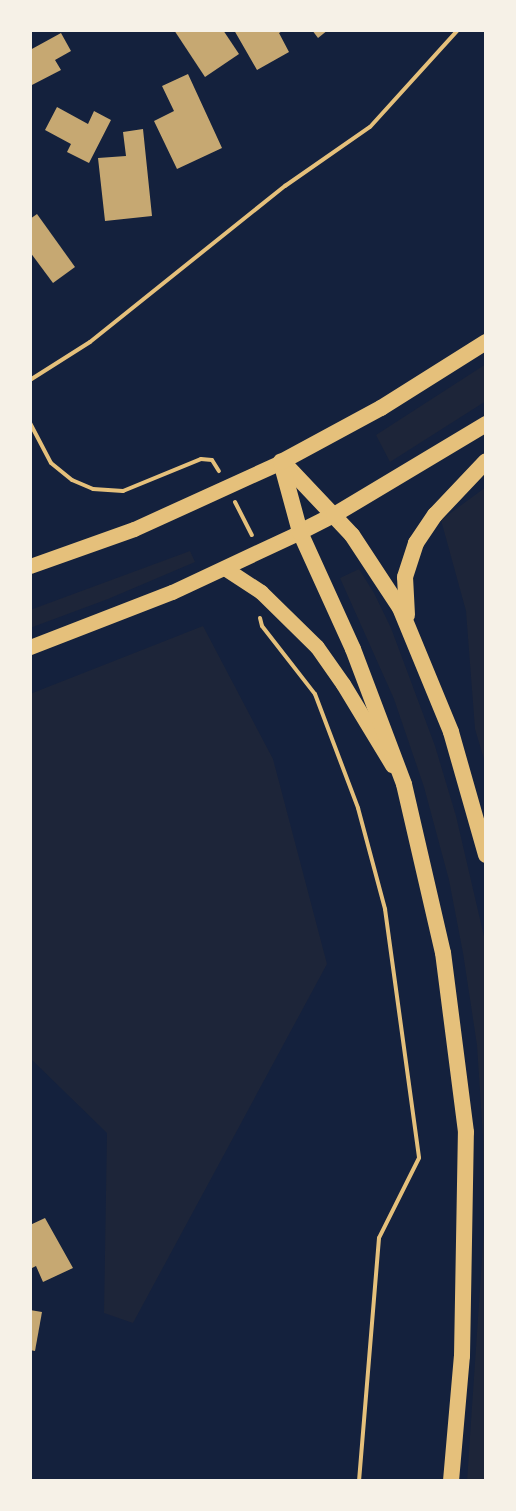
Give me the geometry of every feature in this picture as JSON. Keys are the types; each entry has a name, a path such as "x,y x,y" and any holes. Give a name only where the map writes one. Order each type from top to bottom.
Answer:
{"highway":[{"path":"282,462 381,408 486,342"},
{"path":"300,532 334,515 486,424"},
{"path":"411,630 405,592 410,555 435,514 486,461"},
{"path":"282,462 352,535 378,571 411,630 451,732 486,855"},
{"path":"282,462 300,532 353,649 404,784 443,953 466,1131 462,1356 451,1481"}],"main road":[{"path":"30,566 134,529 282,462"},
{"path":"30,647 98,623 226,569 300,532"},
{"path":"226,569 247,581 305,633 326,659 404,784"}],"path":[{"path":"30,380 90,342 285,186 370,127 458,30"},
{"path":"30,423 51,463 61,473 86,487 123,490 206,459 215,464 260,552"},
{"path":"272,602 261,614 260,621 315,694 364,831 385,909 419,1158 379,1238 358,1481"}],"shaded area":[{"path":"486,364 486,401 390,462 376,435"},
{"path":"486,487 486,766 475,729 466,611 441,520"},
{"path":"190,551 195,562 108,599 30,628 30,610"},
{"path":"359,569 391,628 435,746 456,816 486,945 486,1481 467,1481 484,1229 483,1138 477,1045 449,880 424,787 394,699 340,578"},
{"path":"203,626 273,759 327,964 133,1323 104,1313 107,1133 30,1058 30,694"}],"building":[{"path":"174,30 223,30 239,54 205,77"},
{"path":"234,30 284,30 279,33 289,52 257,70"},
{"path":"312,30 328,30 318,38"},
{"path":"61,33 71,51 55,60 61,70 30,86 30,50"},
{"path":"188,74 222,148 177,169 154,121 174,111 162,86"},
{"path":"57,107 88,124 94,111 111,120 89,163 67,152 71,144 45,130"},
{"path":"143,129 152,216 105,221 98,158 126,156 123,132"},
{"path":"37,214 75,267 53,283 30,252 30,219"},
{"path":"45,1218 73,1268 43,1282 36,1266 30,1269 30,1225"},
{"path":"30,1310 42,1312 35,1351 30,1350"}]}
